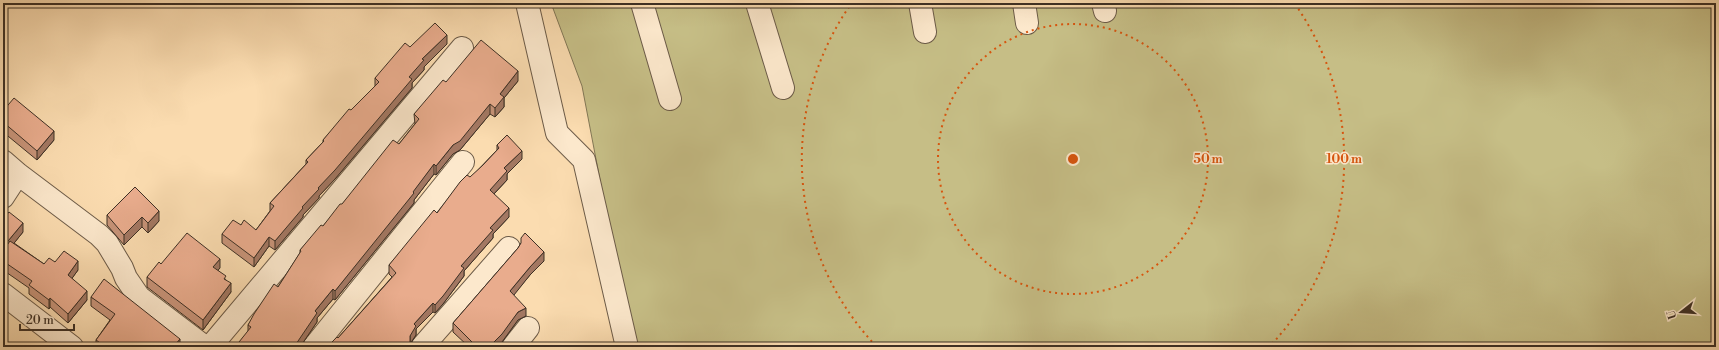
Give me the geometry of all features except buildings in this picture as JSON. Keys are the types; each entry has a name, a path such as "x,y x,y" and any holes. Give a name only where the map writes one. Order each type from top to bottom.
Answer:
{"street":[{"path":"527,3 557,133 584,160 627,347"},
{"path":"642,3 670,99"},
{"path":"757,3 783,88"},
{"path":"920,3 925,32"},
{"path":"210,347 462,48"},
{"path":"314,347 463,162"},
{"path":"3,197 11,167 99,235 107,243 122,268 126,278 139,297 205,347"},
{"path":"431,344 509,248"},
{"path":"3,294 72,347"},
{"path":"513,347 528,328"}],"shaded area":[{"path":"551,3 1716,3 1716,347 632,347 582,86"}]}
